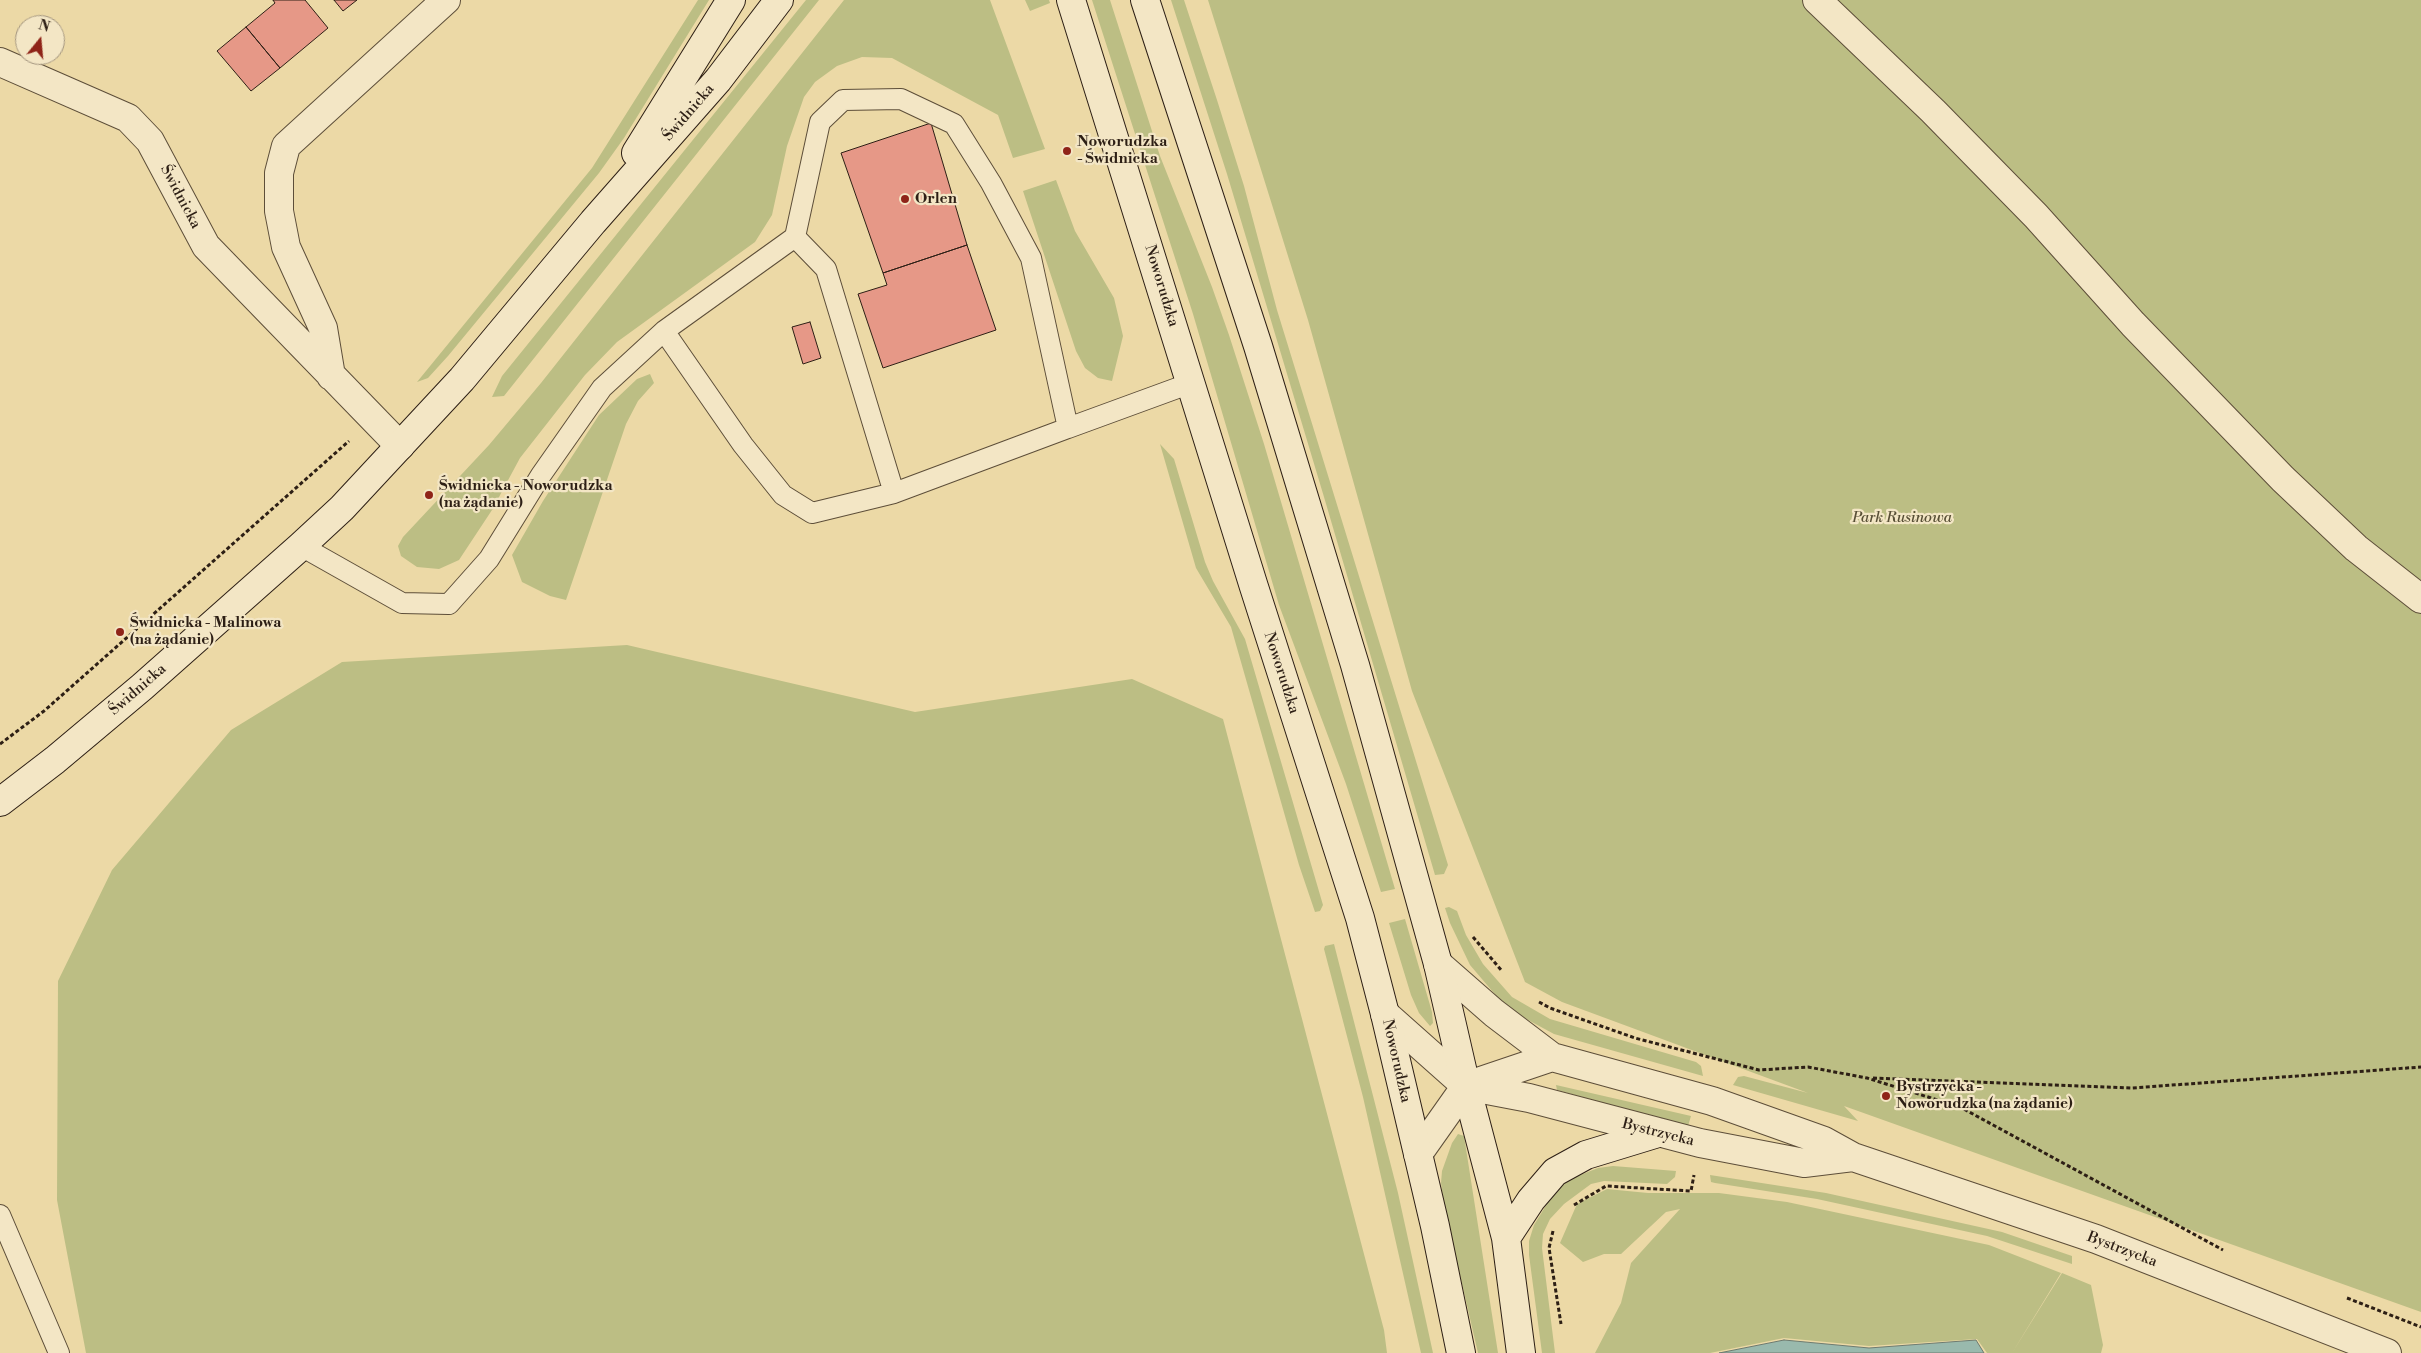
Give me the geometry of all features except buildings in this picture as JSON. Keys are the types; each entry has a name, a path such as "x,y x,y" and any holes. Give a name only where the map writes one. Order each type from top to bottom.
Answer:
{"main road":[{"path":"332,376 323,328 286,247 279,211 279,174 286,146 446,0"},
{"name":"Świdnicka","path":"593,222 731,0"},
{"name":"Świdnicka","path":"0,802 55,760 127,699 302,546 400,446 462,379 593,222 718,80 779,0"},
{"name":"Noworudzka","path":"1071,0 1360,918 1418,1154 1461,1353"},
{"path":"1146,0 1258,346 1344,628 1438,964 1466,1086 1506,1238 1521,1353"},
{"path":"1817,0 1933,111 2036,216 2133,324 2283,479 2356,548 2421,599"},
{"name":"Świdnicka","path":"0,62 128,118 150,141 206,246 400,446"},
{"name":"Bystrzycka","path":"1438,964 1494,1013 1552,1057 1712,1101 1824,1141 1853,1157 2096,1239 2387,1353"},
{"path":"1385,1014 1466,1086"},
{"path":"1418,1154 1466,1086 1552,1057"},
{"name":"Bystrzycka","path":"1466,1086 1529,1098 1658,1133 1804,1163 1853,1157"},
{"path":"1506,1238 1531,1200 1555,1172 1586,1155 1658,1133"}],"lane":[{"path":"302,546 402,603 449,604 489,558 541,475 602,388 664,331 795,237 820,122 843,100 901,99 954,124 991,183 1031,258 1068,428"},
{"path":"795,237 826,270 894,493"},
{"path":"664,331 743,445 783,495 812,513 894,493 1191,383"},
{"path":"0,1216 59,1353"}],"path":[{"path":"0,744 44,711 287,499 374,419"},
{"path":"1473,937 1503,973"},
{"path":"1536,1000 1550,1008 1635,1038 1760,1070 1808,1067 1867,1078 1960,1107 2226,1251"},
{"path":"1867,1078 2132,1088 2421,1067"},
{"path":"1570,1210 1576,1203 1606,1186 1691,1192"},
{"path":"1554,1229 1549,1248 1561,1324"},
{"path":"2346,1298 2421,1327"}],"green space":[{"path":"698,0 709,0 624,138 599,173 448,356 428,378 417,382 592,168"},
{"path":"806,0 819,0 504,396 492,397 502,376"},
{"path":"844,0 990,0 1045,149 1013,158 998,115 892,58 862,57 837,66 815,82 804,97 787,146 772,215 755,242 617,342 585,375 520,458 492,510 459,560 439,569 417,567 401,556 398,546 403,537 489,445 541,383"},
{"path":"1025,0 1049,0 1050,3 1030,11"},
{"path":"1092,0 1110,0 1160,156 1229,335 1264,444 1395,889 1381,892 1346,784 1279,605 1193,314"},
{"path":"1171,0 1184,0 1244,186 1277,310 1448,865 1444,874 1435,875 1227,174"},
{"name":"Park Rusinowa","path":"1208,0 2421,0 2421,1312 1844,1106 1858,1121 1733,1085 1738,1077 1744,1076 1808,1093 1562,1002 1525,982 1412,691 1308,320"},
{"path":"1056,180 1075,231 1114,298 1123,336 1112,381 1098,378 1085,368 1076,351 1023,191"},
{"path":"650,374 654,383 638,401 626,424 566,600 550,596 522,582 512,555 543,501 599,415 637,379"},
{"path":"1160,444 1174,459 1205,562 1213,581 1245,639 1323,905 1320,911 1315,912 1299,865 1231,627 1196,568"},
{"path":"627,645 915,712 1132,679 1223,719 1384,1330 1387,1353 86,1353 57,1200 58,981 112,870 231,730 342,662"},
{"path":"1449,907 1457,911 1466,935 1483,964 1512,997 1550,1019 1696,1062 1701,1066 1703,1076 1554,1034 1517,1014 1499,999 1470,965 1450,923 1445,908"},
{"path":"1405,919 1432,1012 1433,1023 1430,1026 1419,1013 1411,995 1389,923"},
{"path":"1334,944 1398,1193 1433,1353 1421,1353 1363,1097 1324,949 1325,946"},
{"path":"1556,1085 1691,1116 1688,1126 1557,1090"},
{"path":"1458,1134 1464,1136 1498,1353 1478,1353 1444,1206 1441,1183 1442,1171 1452,1143"},
{"path":"1613,1166 1676,1171 1675,1177 1667,1184 1604,1181 1591,1184 1564,1204 1550,1219 1543,1234 1542,1248 1555,1353 1542,1353 1529,1255 1529,1241 1534,1225 1553,1194 1570,1179 1598,1168"},
{"path":"1710,1175 1826,1193 2002,1232 2072,1256 2072,1264 1987,1236 1817,1199 1715,1183 1711,1182"},
{"path":"1607,1189 1648,1193 1719,1193 1787,1202 1989,1245 2061,1273 2012,1353 1987,1353 1977,1339 1869,1346 1784,1338 1710,1353 1595,1353 1621,1303 1631,1263 1680,1209 1666,1212 1621,1254 1604,1254 1583,1262 1560,1243 1577,1204"},
{"path":"2062,1273 2091,1285 2103,1345 2101,1353 2012,1353"}],"shaded area":[{"path":"1784,1340 1869,1348 1976,1340 1984,1353 1719,1353"}],"place":[{"name":"Noworudzka - Świdnicka","path":"1067,151"},
{"name":"Orlen","path":"905,199"},
{"name":"Świdnicka - Noworudzka (na żądanie)","path":"429,495"},
{"name":"Świdnicka - Malinowa (na żądanie)","path":"120,632"},
{"name":"Bystrzycka - Noworudzka (na żądanie)","path":"1886,1096"}]}
